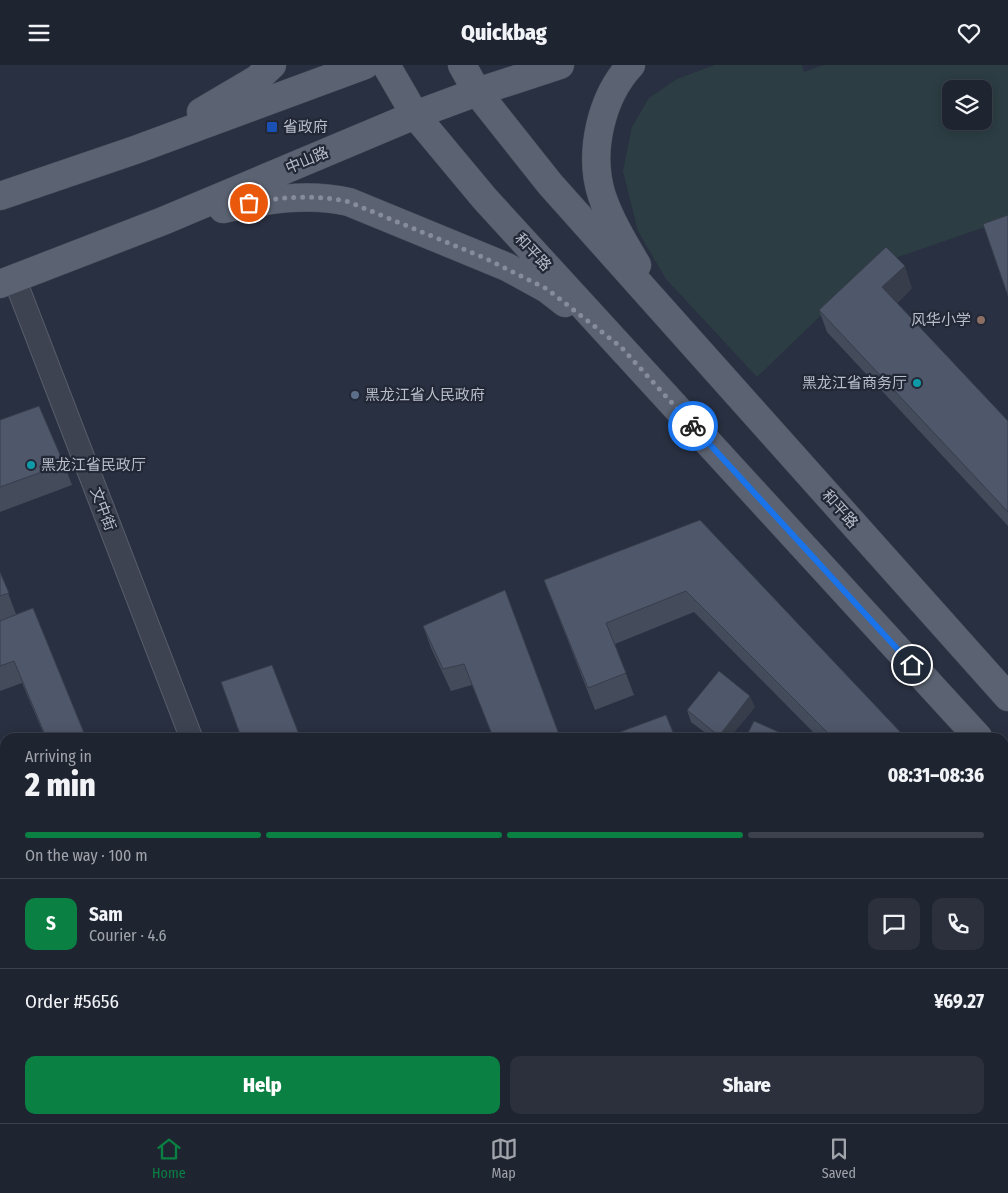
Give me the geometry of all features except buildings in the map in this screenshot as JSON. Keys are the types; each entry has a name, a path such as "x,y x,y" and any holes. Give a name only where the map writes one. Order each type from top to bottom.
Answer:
{"main road":[{"path":"135,150 257,79 272,65"},
{"path":"3,194 135,150 365,65"},
{"name":"和平路","path":"386,65 415,115 485,199 974,733"},
{"name":"和平路","path":"462,65 477,92 550,184 1008,697"},
{"name":"中山路","path":"5,283 163,221 415,115 477,92 560,65"},
{"path":"631,65 620,76 605,109 598,142 597,159 602,194 612,220 659,306"},
{"path":"163,221 266,200 295,197 330,197 349,202 485,258 528,278 547,289 621,347"}],"street":[{"name":"文中街","path":"5,283 189,733"}],"shaded area":[{"path":"715,65 802,65 804,72 824,65 1008,65 1008,219 872,266 757,377 666,279 638,231 623,171 632,127 649,98 677,79"}],"way so far":[{"path":"249,203 295,197 330,197 374,211 507,267 547,289 621,347 693,426"}],"place":[{"name":"省政府","path":"272,127"},
{"name":"风华小学","path":"981,320"},
{"name":"黑龙江省商务厅","path":"917,383"},
{"name":"黑龙江省人民政府","path":"355,395"},
{"name":"黑龙江省民政厅","path":"31,465"}],"route":[{"path":"693,426 912,665"}]}
